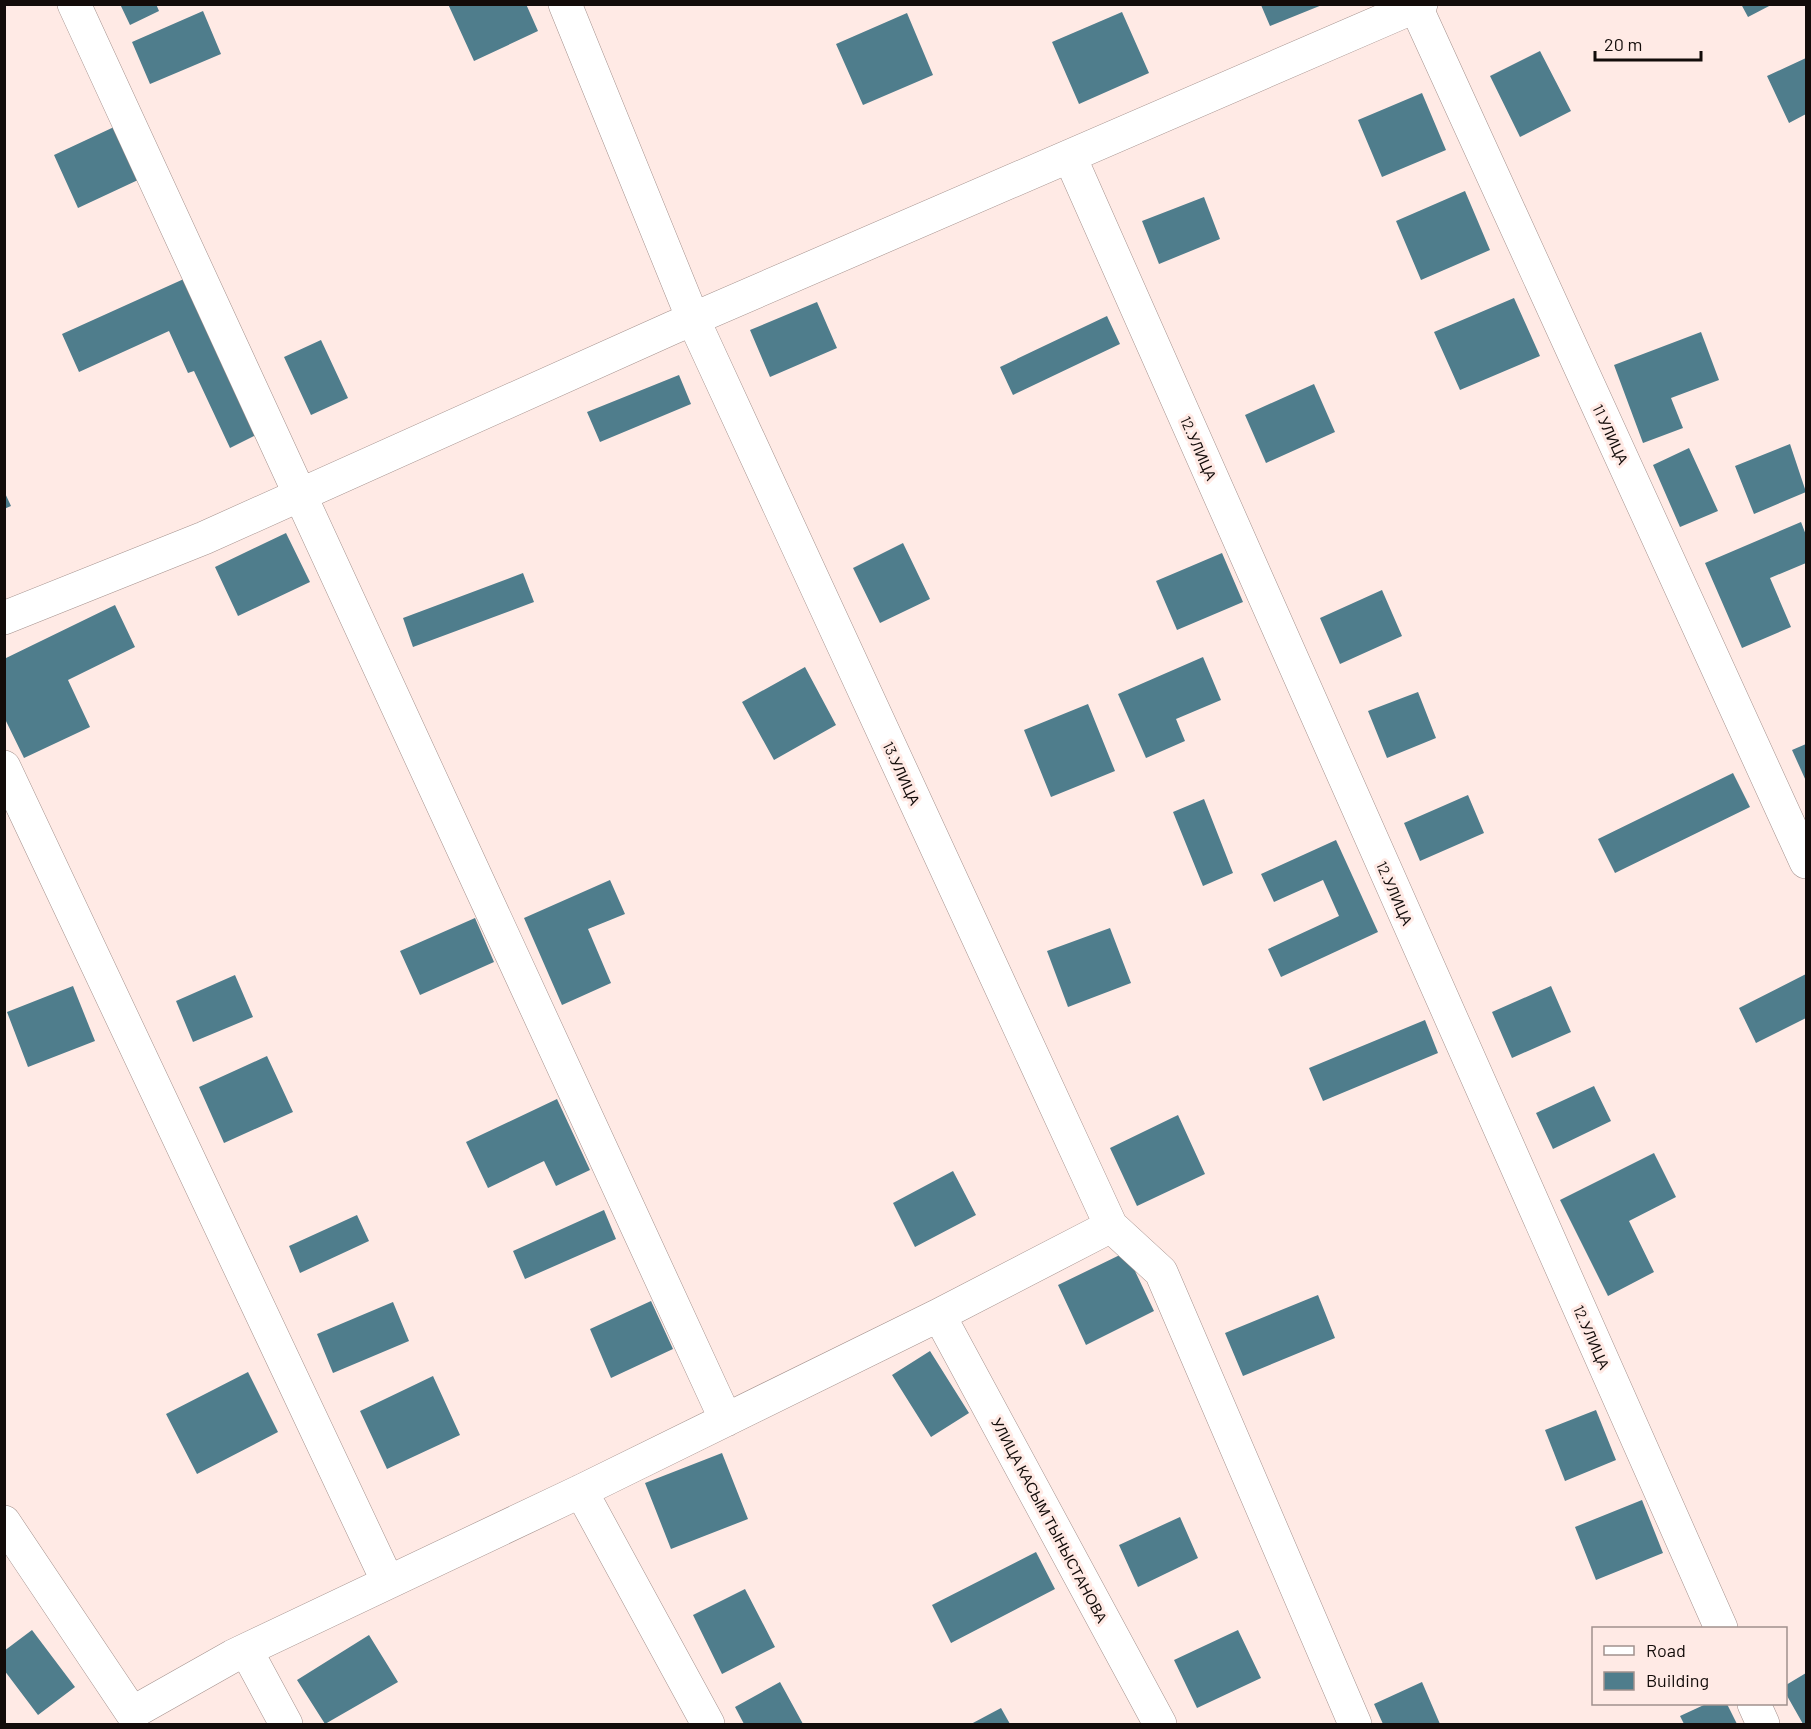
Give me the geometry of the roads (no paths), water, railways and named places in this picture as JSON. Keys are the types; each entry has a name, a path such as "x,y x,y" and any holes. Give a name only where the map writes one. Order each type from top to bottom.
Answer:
{"street":[{"path":"74,4 726,1420"},
{"name":"13.УЛИЦА","path":"565,4 693,319 1111,1226"},
{"path":"4,618 204,538 693,319 1418,6"},
{"name":"11 УЛИЦА","path":"1418,6 1806,862"},
{"name":"12.УЛИЦА","path":"1070,157 1719,1627"},
{"path":"4,767 388,1582"},
{"path":"4,1522 122,1719 246,1650 726,1420 939,1315 1111,1226 1161,1272 1355,1725"},
{"name":"УЛИЦА КАСЫМ ТЫНЫСТАНОВА","path":"939,1315 1160,1725"},
{"path":"581,1491 708,1725"},
{"path":"246,1650 286,1725"},
{"path":"1754,1705 1763,1725"}]}
